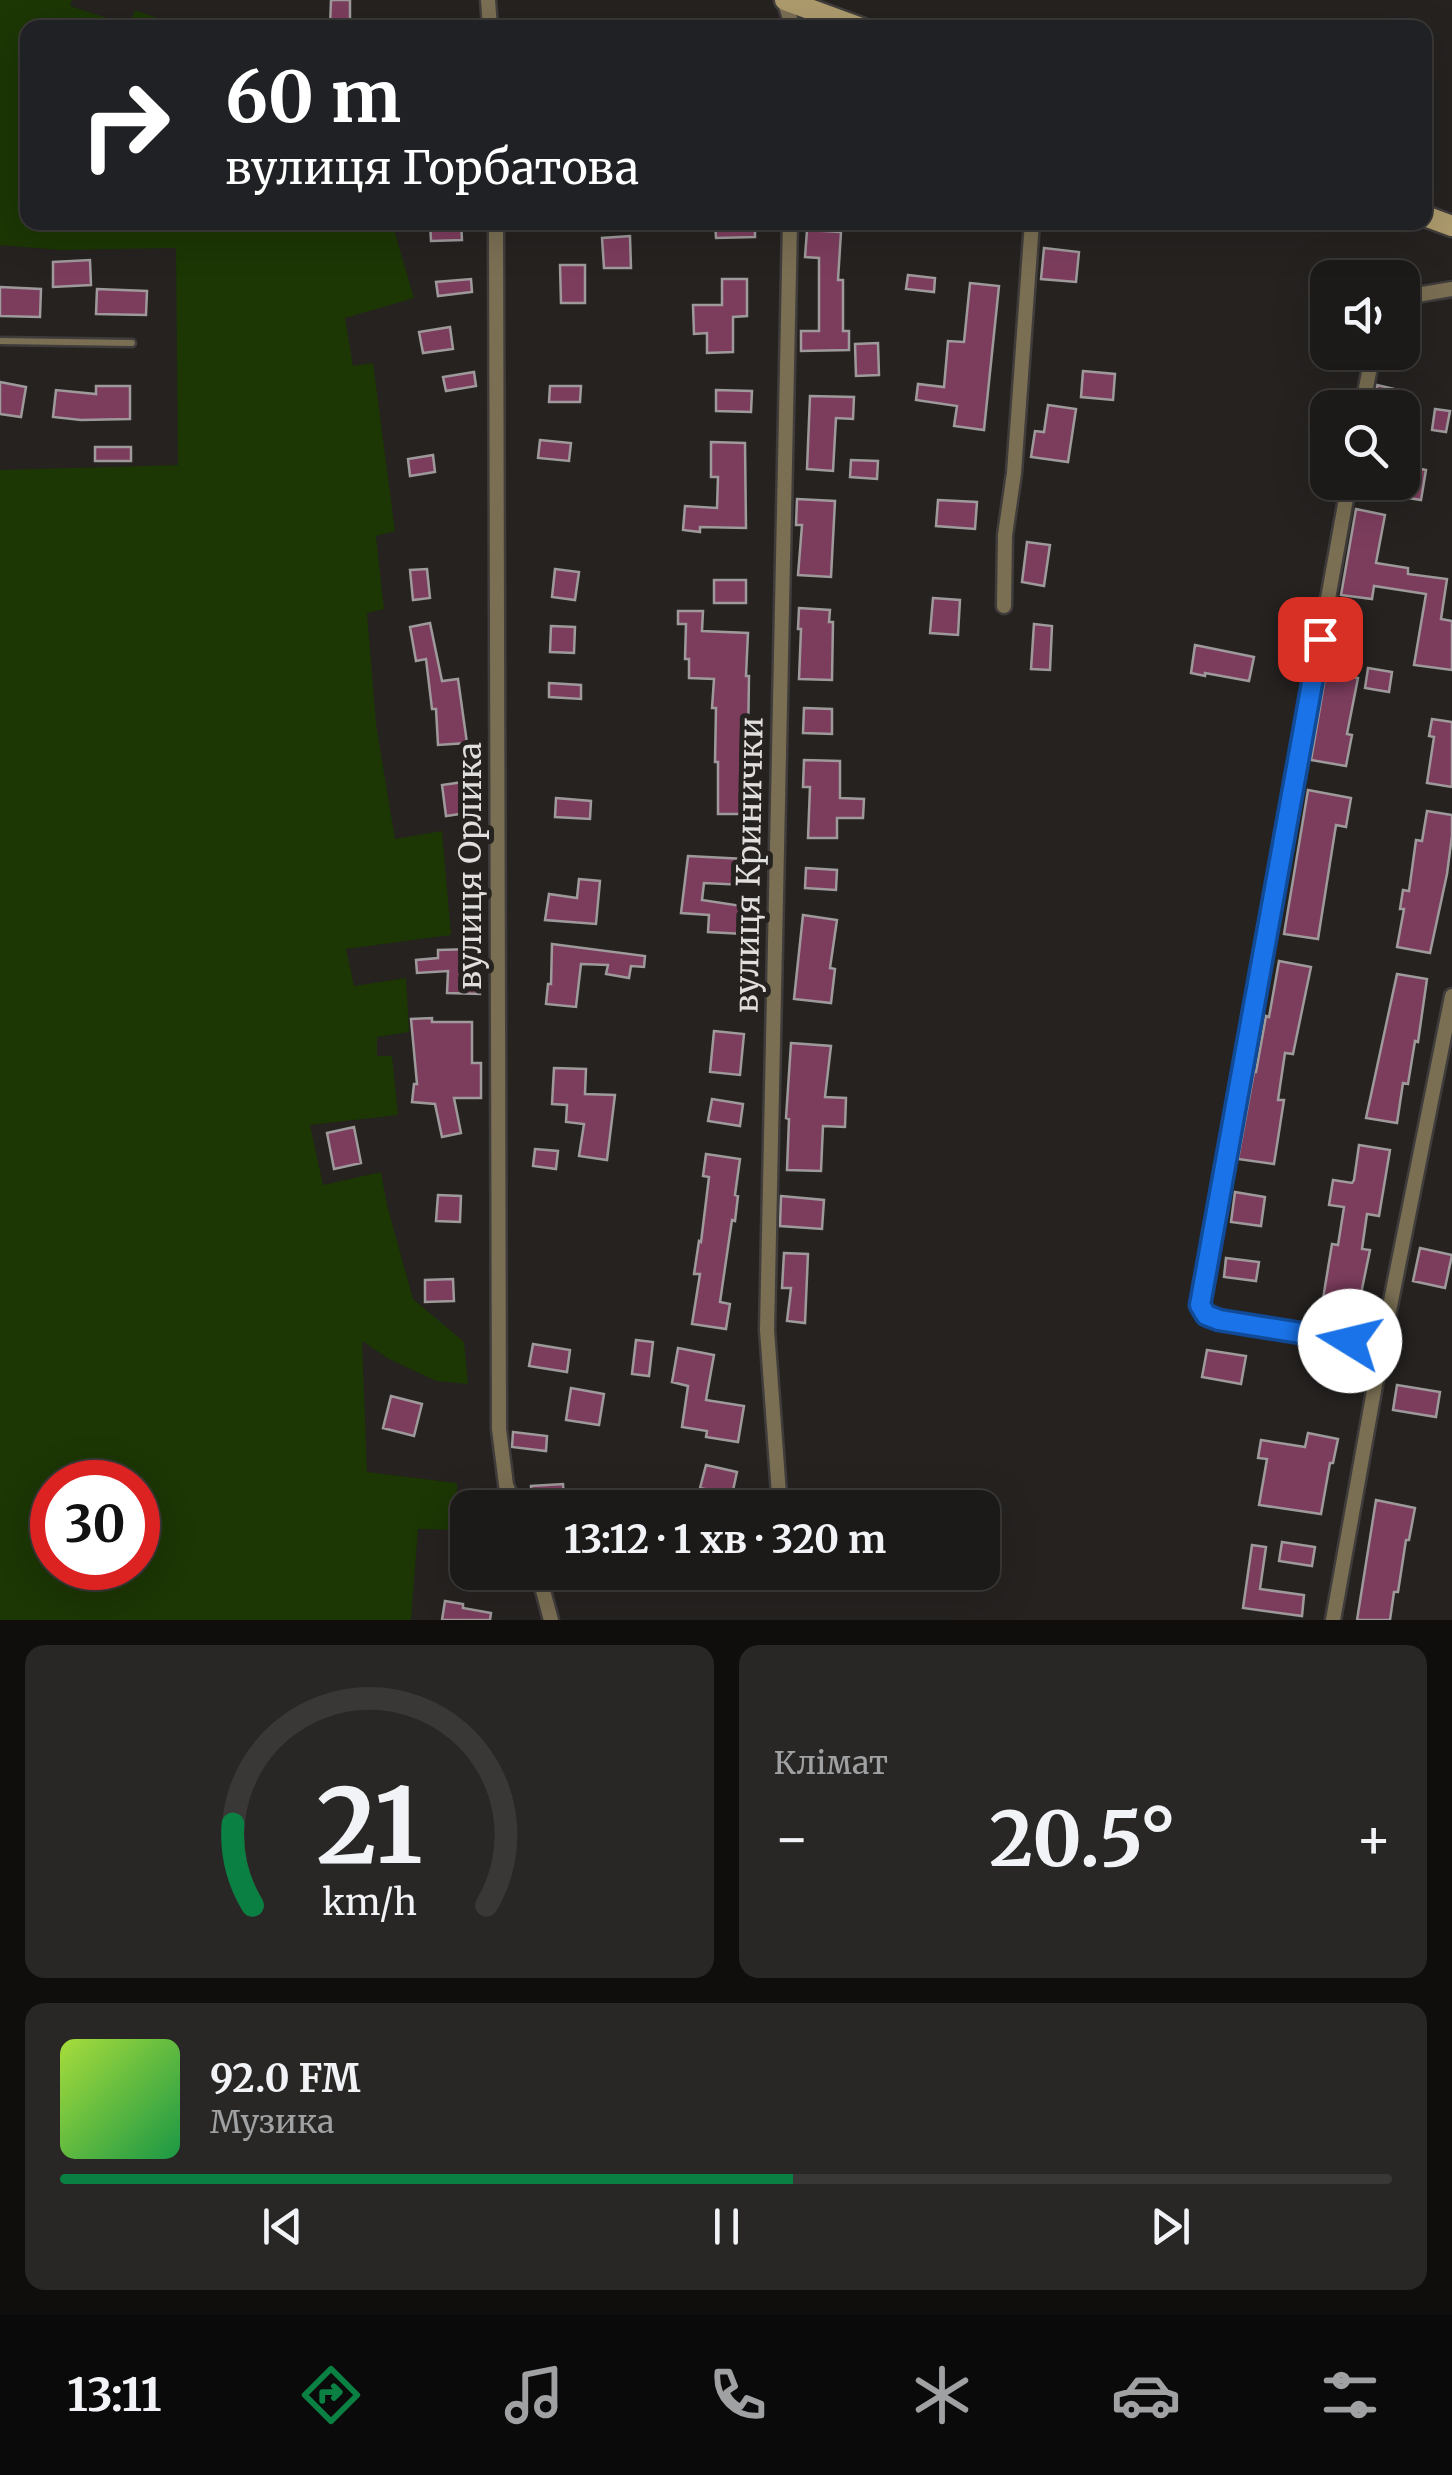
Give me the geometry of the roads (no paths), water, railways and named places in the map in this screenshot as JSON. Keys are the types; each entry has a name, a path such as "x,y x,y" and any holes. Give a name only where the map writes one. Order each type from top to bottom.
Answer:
{"main road":[{"path":"784,0 838,20"}],"street":[{"name":"вулиця Орлика","path":"496,230 499,1429 508,1490"},
{"name":"вулиця Кринички","path":"779,1490 768,1330 790,230"},
{"path":"1004,606 1005,535 1014,472 1031,230"},
{"path":"1420,294 1452,289"},
{"path":"1346,500 1200,1305 1206,1315 1219,1320 1382,1346"},
{"path":"1333,1620 1382,1346 1452,996"},
{"path":"543,1590 551,1620"}],"lane":[{"path":"0,341 132,343"}]}
